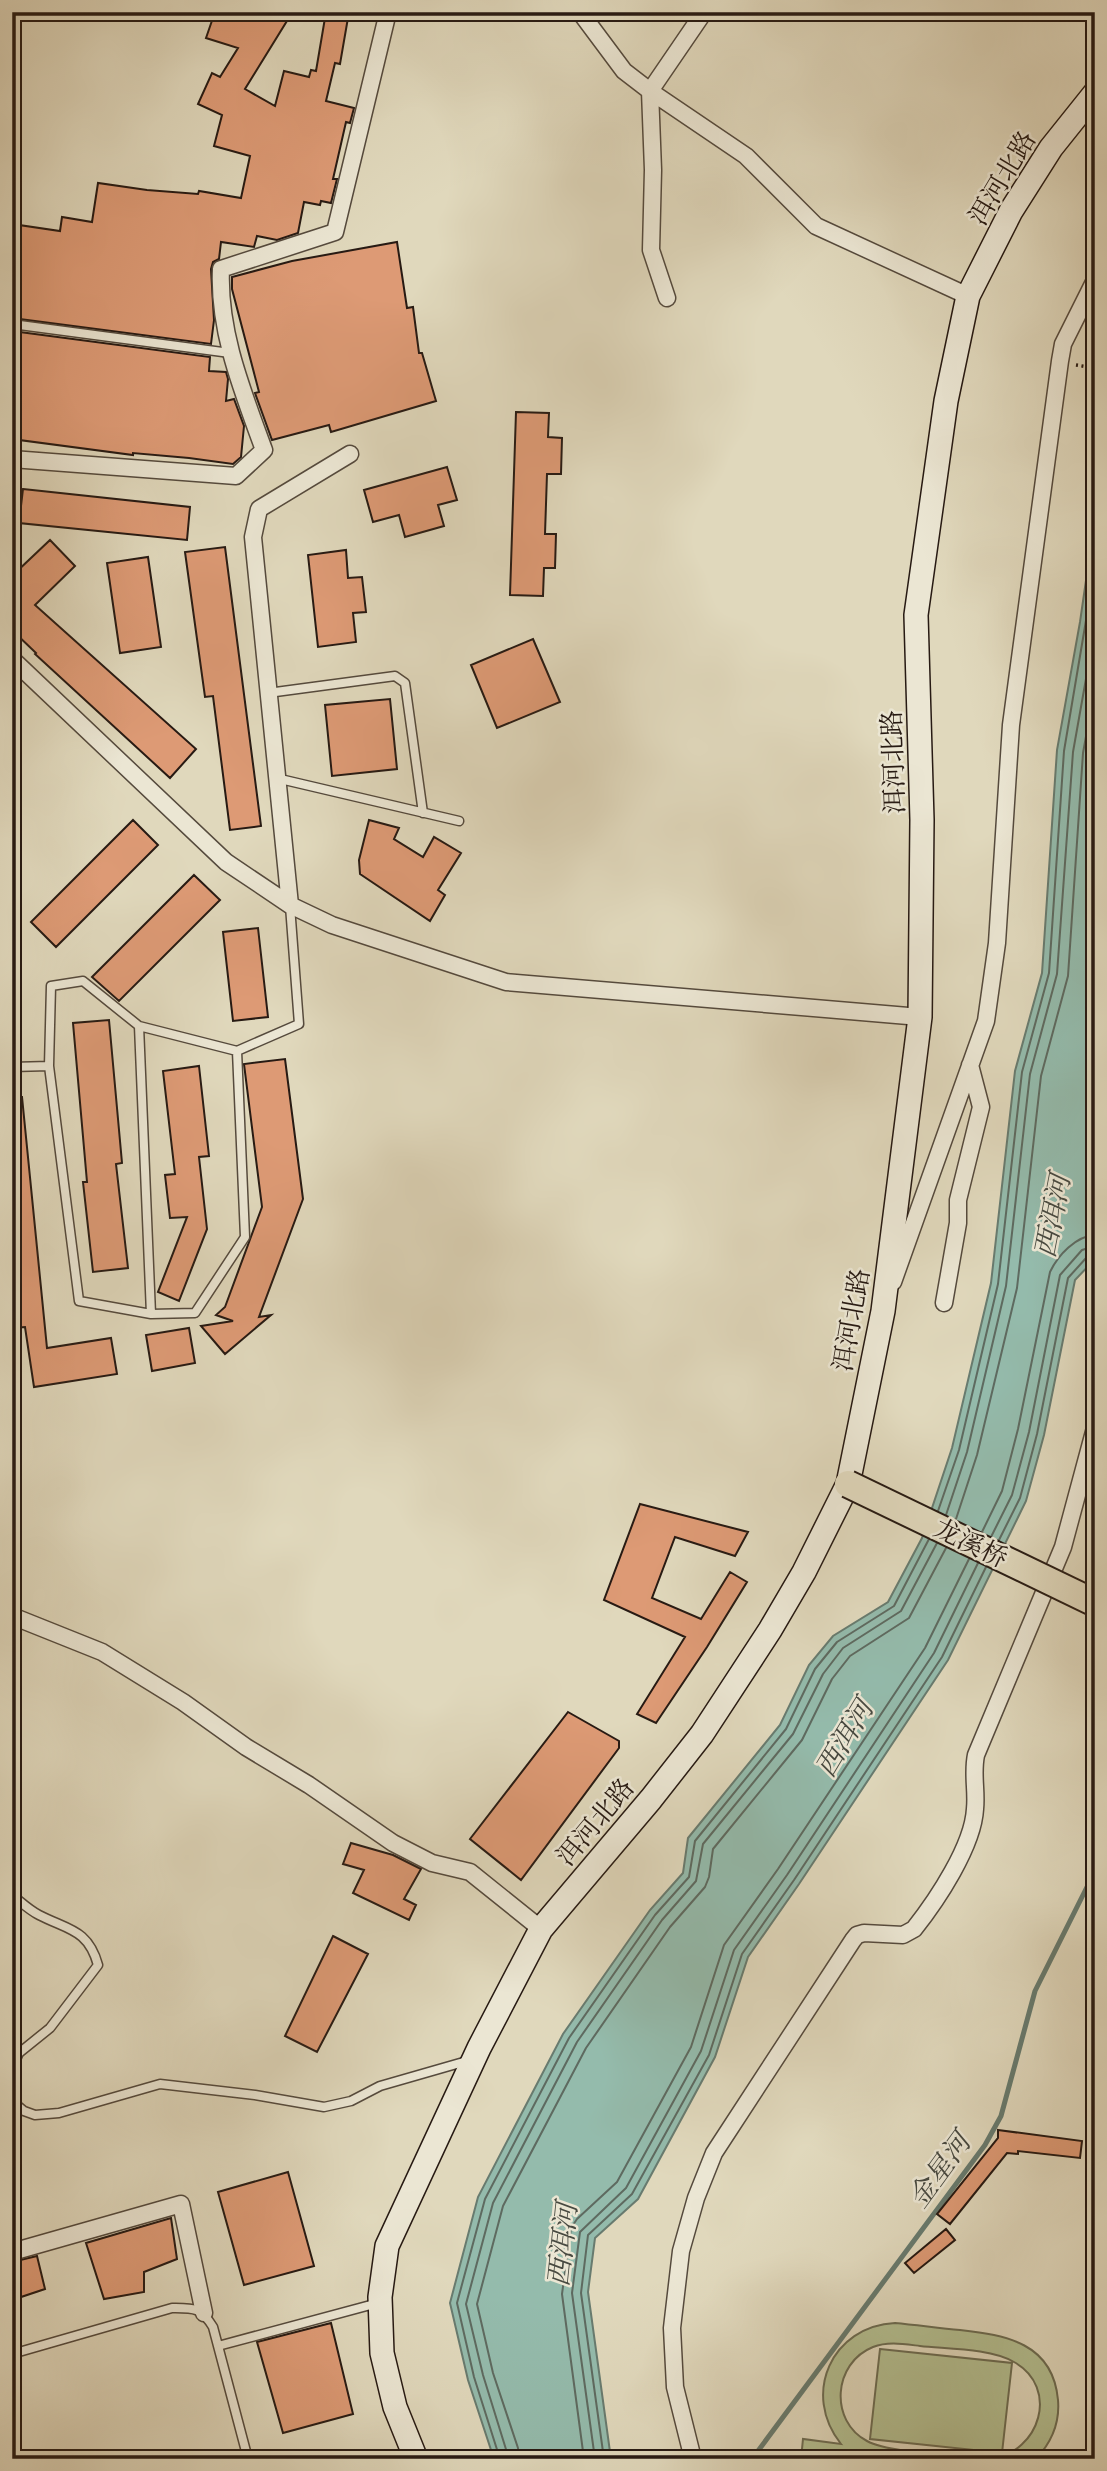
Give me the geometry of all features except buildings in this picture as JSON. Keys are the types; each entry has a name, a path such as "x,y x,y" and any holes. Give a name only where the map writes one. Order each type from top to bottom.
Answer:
{"main road":[{"name":"龙溪桥","path":"848,1484 1095,1603"}],"street":[{"path":"12,459 236,476 264,450 230,353 220,286 221,269 335,232 388,12"},
{"path":"580,12 624,71 746,156 816,226 968,296"},
{"path":"667,298 651,250 653,170 650,91 704,12"},
{"name":"洱河北路","path":"416,2459 395,2407 382,2353 381,2302 387,2246 474,2059 541,1928 651,1799 702,1734 770,1630 804,1572 848,1484 883,1311 920,1017 922,820 916,615 947,401 968,296 1011,211 1051,148 1095,93"},
{"path":"883,1311 986,1021 996,943 1011,725 1060,361 1063,344 1095,280"},
{"path":"290,905 253,537 259,509 350,454"},
{"path":"12,659 226,862 290,905 332,925 506,982 920,1017"},
{"path":"944,1303 958,1223 958,1200 981,1107 971,1065"},
{"path":"693,2459 675,2386 672,2328 681,2251 696,2198 714,2153 853,1940 864,1933 903,1935 914,1929 960,1856 973,1824 973,1768 976,1755 1063,1547 1095,1428"},
{"path":"12,1616 102,1652 183,1702 246,1747 309,1785 393,1843 432,1863 470,1872 541,1928"},
{"path":"12,2252 181,2204 204,2313"}],"lane":[{"path":"12,324 230,353"},
{"path":"268,693 395,676 405,683 423,813"},
{"path":"276,778 459,821"},
{"path":"237,1051 244,1237 195,1313 151,1314 79,1301 49,1066 51,986 83,981 139,1026 237,1051 299,1024 290,905"},
{"path":"139,1026 151,1314"},
{"path":"12,1067 49,1066"},
{"path":"12,1895 37,1914 69,1928 93,1946 98,1965 50,2028 19,2053 12,2068"},
{"path":"12,2101 23,2111 35,2115 58,2113 160,2084 255,2095 324,2107 351,2101 380,2086 474,2059"},
{"path":"218,2346 381,2302"},
{"path":"12,2354 172,2308 192,2308 204,2313 213,2327 248,2459"}],"shaded area":[{"path":"895,2323 994,2335 1024,2345 1037,2354 1054,2381 1058,2417 1046,2446 1036,2459 991,2459 1008,2454 1022,2445 1038,2418 1040,2402 1037,2387 1028,2373 1014,2362 993,2354 968,2350 884,2344 860,2355 844,2378 842,2407 846,2420 855,2432 867,2441 890,2448 982,2459 801,2459 803,2439 841,2444 829,2425 824,2404 824,2385 829,2366 840,2349 854,2336 873,2327"},
{"path":"880,2349 1012,2363 1002,2453 870,2439"}],"water":[{"name":"西洱河","path":"1095,518 1095,1259 1075,1280 1044,1435 1026,1501 948,1660 748,1957 715,2057 638,2199 595,2238 588,2292 611,2459 494,2459 468,2380 450,2303 478,2197 563,2034 650,1910 683,1873 688,1838 780,1725 809,1665 833,1636 888,1602 922,1538 952,1448 991,1283 1015,1071 1042,973 1057,750"}],"waterway":[{"name":"金星河","path":"752,2459 985,2145 1001,2116 1035,1991 1095,1871"}]}
